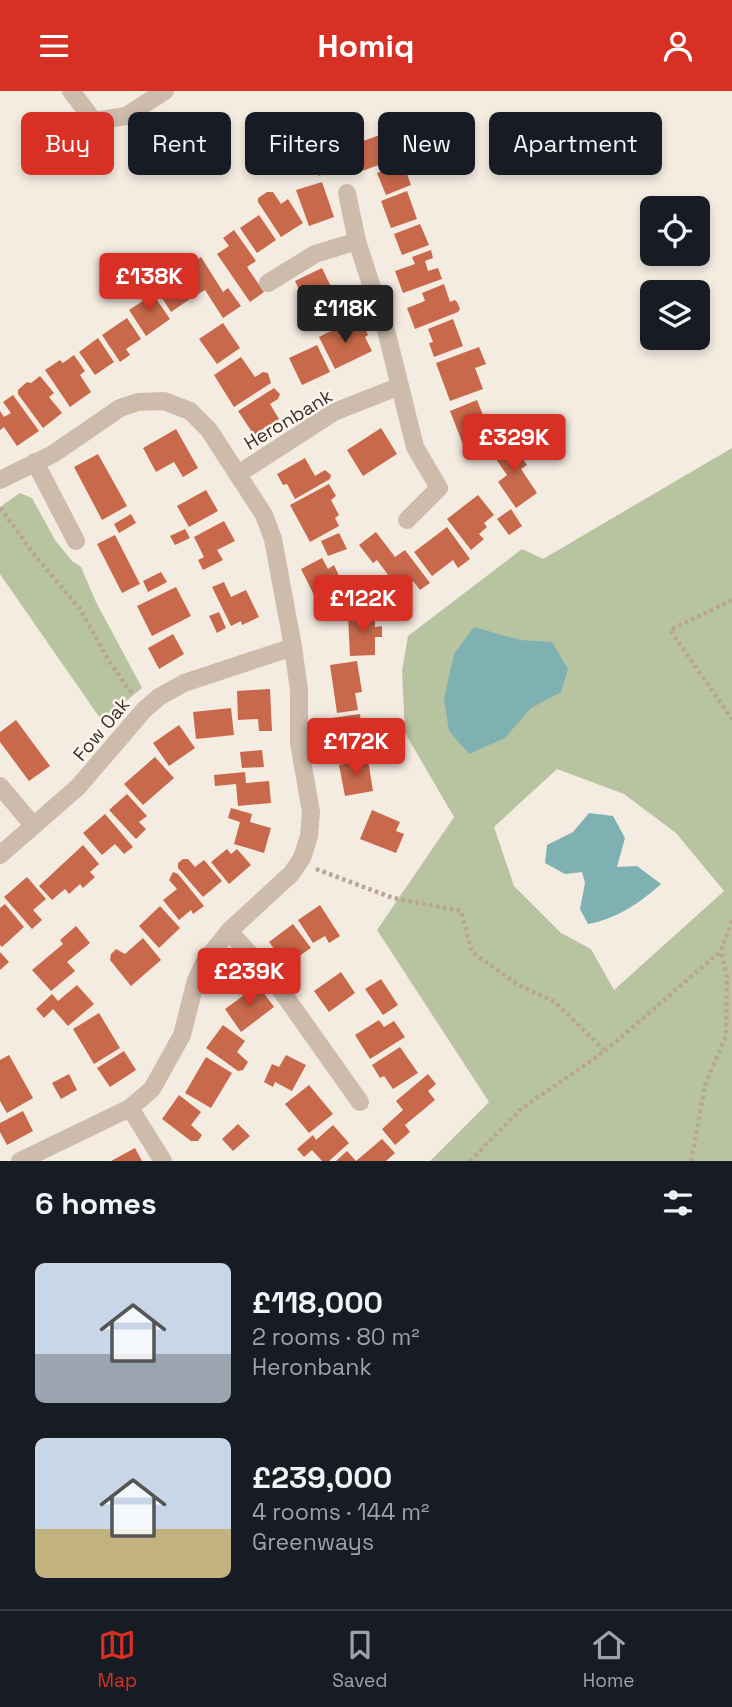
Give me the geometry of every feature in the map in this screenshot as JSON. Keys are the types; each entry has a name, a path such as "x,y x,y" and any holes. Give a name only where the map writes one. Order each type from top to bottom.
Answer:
{"street":[{"path":"71,91 94,121 126,116 164,91"},
{"path":"347,193 357,241 387,334 415,447 439,488 407,520"},
{"path":"268,282 315,254 357,241"},
{"name":"Heronbank","path":"238,474 334,412 400,386"},
{"path":"0,480 53,454 120,408 138,402 164,401 190,411 209,430 264,515 273,539 293,647 299,690 299,743 312,812 309,836 299,863 291,874 229,931 205,961 182,1035 152,1089 130,1108 20,1161"},
{"path":"35,462 76,541"},
{"name":"Fow Oak","path":"0,855 79,787 144,710 159,697 184,683 293,647"},
{"path":"0,786 33,825"},
{"path":"229,931 275,982 360,1102"},
{"path":"130,1108 163,1161"}],"path":[{"path":"0,508 80,609 109,661 144,710"},
{"path":"732,600 670,630 732,719"},
{"path":"299,863 393,898 461,911 472,953 517,984 555,1002 605,1051"},
{"path":"470,1161 521,1109 605,1051 721,951 732,920"},
{"path":"691,1161 705,1085 726,1036 727,977 721,951"}],"green space":[{"path":"732,448 732,1161 430,1161 489,1102 377,930 454,817 405,733 402,671 408,636 522,549 543,559","holes":["557,769 624,794 676,833 724,891 614,990 591,949 561,933 514,886 494,827"]},
{"path":"20,493 32,498 55,540 72,561 81,567 96,602 142,688 102,721 0,574 0,507"}],"water":[{"path":"474,627 520,640 552,642 568,669 561,692 531,708 505,738 469,754 449,731 444,699 454,654"},
{"path":"589,813 613,816 625,838 617,867 637,866 661,884 627,909 588,924 580,909 585,883 582,872 565,874 545,863 547,845 573,832"}],"building":[{"path":"378,136 378,165 364,170 364,141"},
{"path":"377,173 407,175 411,185 386,195"},
{"path":"322,182 334,217 309,226 296,190"},
{"path":"407,191 417,219 391,228 381,201"},
{"path":"267,192 273,192 281,204 288,199 303,223 281,237 258,202 258,198"},
{"path":"259,215 276,240 257,253 240,228"},
{"path":"420,224 429,245 402,255 394,234"},
{"path":"234,230 256,261 247,267 264,292 250,302 217,254 229,246 223,238"},
{"path":"431,250 433,258 425,261 428,271 438,268 442,279 403,293 395,271 415,264 412,257"},
{"path":"190,257 193,262 201,257 223,292 228,288 241,306 223,318 205,290 195,296 176,266"},
{"path":"169,267 190,299 171,312 151,281 162,274 161,270"},
{"path":"322,268 335,295 308,308 295,281"},
{"path":"444,284 450,302 455,300 460,309 415,329 407,308 425,301 422,293"},
{"path":"148,287 170,319 146,336 129,310 143,301 139,294"},
{"path":"127,318 141,339 126,349 130,355 120,362 102,335"},
{"path":"453,319 463,346 434,357 429,343 433,342 428,329"},
{"path":"223,323 240,348 217,364 199,339"},
{"path":"347,323 351,332 364,326 368,335 365,337 372,351 335,369 319,337"},
{"path":"98,338 114,362 95,375 79,352"},
{"path":"317,345 330,372 302,385 289,358"},
{"path":"479,347 486,364 475,368 483,389 450,401 436,363"},
{"path":"74,355 85,371 80,375 91,392 70,407 45,370"},
{"path":"241,357 255,377 263,372 268,373 271,383 234,407 214,375"},
{"path":"40,376 54,393 49,397 62,413 43,428 18,394 18,390 27,382 31,383"},
{"path":"274,388 280,394 278,399 270,404 279,419 254,435 238,411"},
{"path":"13,395 39,431 17,446 4,427 0,430 0,411 4,417 11,413 3,402"},
{"path":"477,400 487,425 498,420 505,428 502,433 464,447 450,411"},
{"path":"381,428 397,454 363,476 347,450"},
{"path":"176,429 198,468 183,477 174,462 156,472 143,448"},
{"path":"509,439 527,465 521,469 537,493 516,508 498,482 507,475 491,452"},
{"path":"98,454 127,506 102,520 74,467"},
{"path":"305,458 315,476 325,470 331,475 330,479 295,499 287,484 283,485 277,474"},
{"path":"329,484 336,496 331,500 339,515 335,518 339,526 310,542 290,505"},
{"path":"206,490 218,511 189,527 177,506"},
{"path":"478,495 494,515 484,523 487,527 479,534 484,539 471,550 447,519"},
{"path":"511,509 522,526 509,535 497,519"},
{"path":"131,514 136,523 119,533 114,524"},
{"path":"224,521 235,541 217,550 223,560 203,570 198,560 204,557 194,537"},
{"path":"447,527 470,559 458,568 453,560 432,576 414,552"},
{"path":"185,529 190,538 175,545 170,536"},
{"path":"376,532 395,557 405,550 430,583 420,590 413,581 400,591 377,560 373,563 359,545"},
{"path":"339,533 347,549 328,556 321,541"},
{"path":"115,535 140,584 122,593 97,544"},
{"path":"322,558 328,569 334,565 341,580 335,583 341,595 319,605 301,569"},
{"path":"161,572 167,582 148,592 143,581"},
{"path":"224,582 231,597 246,590 259,617 242,625 241,621 231,626 212,587"},
{"path":"176,587 191,616 152,636 137,606"},
{"path":"369,588 375,604 355,611 350,596"},
{"path":"219,612 226,628 217,633 209,616"},
{"path":"375,614 375,627 382,626 382,637 375,637 375,655 350,656 348,616"},
{"path":"173,634 184,654 159,669 148,648"},
{"path":"357,661 362,692 355,693 358,710 337,713 330,665"},
{"path":"270,689 272,731 259,731 258,719 238,720 237,691"},
{"path":"231,708 234,735 196,739 193,712"},
{"path":"360,714 365,754 337,758 332,718"},
{"path":"16,720 50,766 29,781 0,742 0,732"},
{"path":"179,725 195,748 169,766 153,743"},
{"path":"262,750 264,767 242,768 240,752"},
{"path":"155,757 174,778 143,805 124,784"},
{"path":"368,760 373,791 345,796 339,765"},
{"path":"245,772 246,783 269,781 271,803 238,806 236,784 215,786 214,775"},
{"path":"127,794 147,816 139,822 146,829 136,839 109,810"},
{"path":"231,808 252,814 250,822 271,828 264,853 234,844 240,822 228,818"},
{"path":"372,810 400,822 396,831 404,834 396,853 360,839"},
{"path":"105,814 133,847 124,854 115,844 102,855 83,833"},
{"path":"83,845 99,864 90,872 95,877 83,888 80,884 69,894 65,889 52,900 39,886"},
{"path":"227,849 231,854 237,849 251,865 229,884 211,862"},
{"path":"188,859 195,867 204,860 222,881 203,897 178,868 178,863"},
{"path":"173,872 178,874 204,906 193,914 191,910 179,920 163,900 177,889 169,880"},
{"path":"27,877 46,899 33,910 42,920 32,929 4,897"},
{"path":"5,904 24,927 2,947 0,908"},
{"path":"320,905 340,936 329,943 325,936 313,943 298,920"},
{"path":"160,906 180,928 159,948 139,926"},
{"path":"293,924 311,948 286,965 269,942"},
{"path":"76,926 90,943 67,962 75,971 51,991 32,970 63,944 60,940"},
{"path":"143,938 161,960 131,986 110,960 111,954 116,949 125,954"},
{"path":"0,952 9,962 0,970"},
{"path":"341,972 355,993 329,1012 314,991"},
{"path":"381,979 398,1005 383,1015 365,989"},
{"path":"77,985 94,1004 68,1026 53,1009 44,1018 36,1009 52,994 58,1001"},
{"path":"258,985 274,1007 241,1032 225,1009"},
{"path":"99,1013 120,1048 94,1064 73,1029"},
{"path":"379,1020 384,1027 394,1021 405,1037 370,1059 355,1035"},
{"path":"223,1025 245,1041 237,1052 248,1062 243,1070 238,1071 206,1048"},
{"path":"400,1047 418,1073 393,1089 384,1076 380,1078 372,1065"},
{"path":"124,1051 136,1070 110,1087 97,1068"},
{"path":"9,1055 33,1098 7,1113 0,1101 0,1060"},
{"path":"286,1055 306,1065 292,1091 275,1082 273,1087 264,1082 272,1064 279,1067"},
{"path":"206,1057 232,1073 211,1108 185,1093"},
{"path":"69,1074 77,1090 61,1099 52,1083"},
{"path":"428,1074 436,1084 428,1091 435,1100 405,1125 410,1132 395,1145 382,1129 403,1110 396,1101"},
{"path":"309,1085 333,1114 309,1133 285,1104"},
{"path":"179,1095 201,1112 191,1125 202,1135 198,1141 191,1141 162,1119"},
{"path":"23,1111 33,1131 7,1145 0,1132 0,1123"},
{"path":"238,1124 250,1136 233,1151 222,1139"},
{"path":"333,1125 349,1143 329,1161 322,1161 312,1150 304,1157 297,1149 313,1135 316,1140"},
{"path":"382,1139 395,1153 386,1161 356,1161"},
{"path":"135,1148 142,1161 111,1161"},
{"path":"347,1151 356,1161 336,1161"}]}
